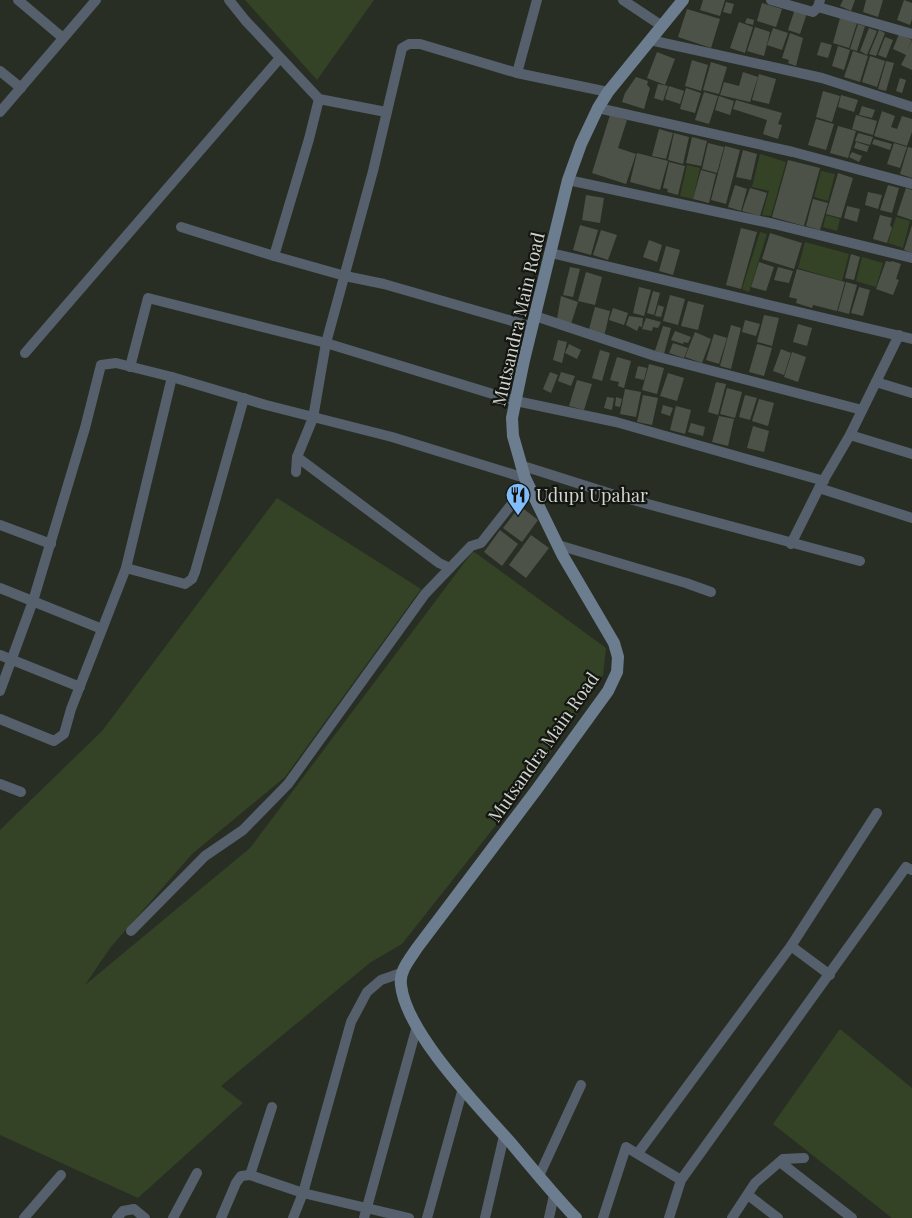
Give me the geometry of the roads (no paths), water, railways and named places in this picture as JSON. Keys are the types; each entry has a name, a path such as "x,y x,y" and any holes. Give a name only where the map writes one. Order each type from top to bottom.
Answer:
{"street":[{"path":"18,0 63,38"},
{"path":"0,112 96,0"},
{"path":"229,0 244,20 319,99 386,112"},
{"path":"517,73 536,0"},
{"path":"623,0 662,26"},
{"name":"Mutsandra Main Road","path":"401,973 417,948 537,789 608,690 617,672 618,657 614,643 558,545 527,483 520,465 513,436 512,418 568,180 581,144 598,108 608,92 684,0"},
{"path":"771,0 813,12 819,4 912,34"},
{"path":"650,40 822,78 912,107"},
{"path":"296,472 297,457 313,418 326,343 373,171 402,48 409,44 420,44 517,73 608,92"},
{"path":"25,353 280,58"},
{"path":"0,71 21,88"},
{"path":"274,256 302,164 319,99"},
{"path":"598,108 803,155 912,184"},
{"path":"568,180 774,224 912,258"},
{"path":"181,228 345,276 534,322 862,410"},
{"path":"551,253 912,339"},
{"path":"130,367 148,298 326,343 516,401 616,422 822,484 912,518"},
{"path":"791,544 850,435 900,335"},
{"path":"0,690 33,601 51,544 101,365 116,363 172,377 313,418 392,437 527,483 481,543 471,546 425,594 288,784 242,830 204,856 131,931"},
{"path":"0,719 54,741 64,734 126,568 172,377"},
{"path":"876,382 912,393"},
{"path":"126,568 185,584 192,579 244,398"},
{"path":"850,435 912,454"},
{"path":"297,457 439,563 450,568"},
{"path":"520,465 618,496 860,561"},
{"path":"0,525 51,544"},
{"path":"558,545 711,592"},
{"path":"0,588 102,629"},
{"path":"0,655 80,687"},
{"path":"0,784 21,792"},
{"path":"638,1153 791,946 876,812"},
{"path":"669,1218 681,1180 906,867 912,870"},
{"path":"791,946 830,975"},
{"path":"293,1218 303,1193 351,1022 367,992 381,980 401,973 401,985 405,1001 417,1026 448,1071 554,1196 576,1218"},
{"path":"365,1213 417,1026"},
{"path":"539,1176 581,1085"},
{"path":"427,1218 463,1088"},
{"path":"250,1175 272,1107"},
{"path":"485,1218 504,1136"},
{"path":"603,1218 626,1148 638,1153 681,1180"},
{"path":"732,1218 755,1184 783,1159 804,1158"},
{"path":"780,1162 852,1218"},
{"path":"173,1218 197,1173"},
{"path":"24,1218 61,1175"},
{"path":"221,1218 236,1183 241,1176 250,1175 365,1213 409,1218"},
{"path":"748,1195 778,1218"},
{"path":"550,1218 554,1196"},
{"path":"117,1218 123,1211 134,1209 145,1218"}],"place":[{"name":"Udupi Upahar","path":"518,516"}]}
